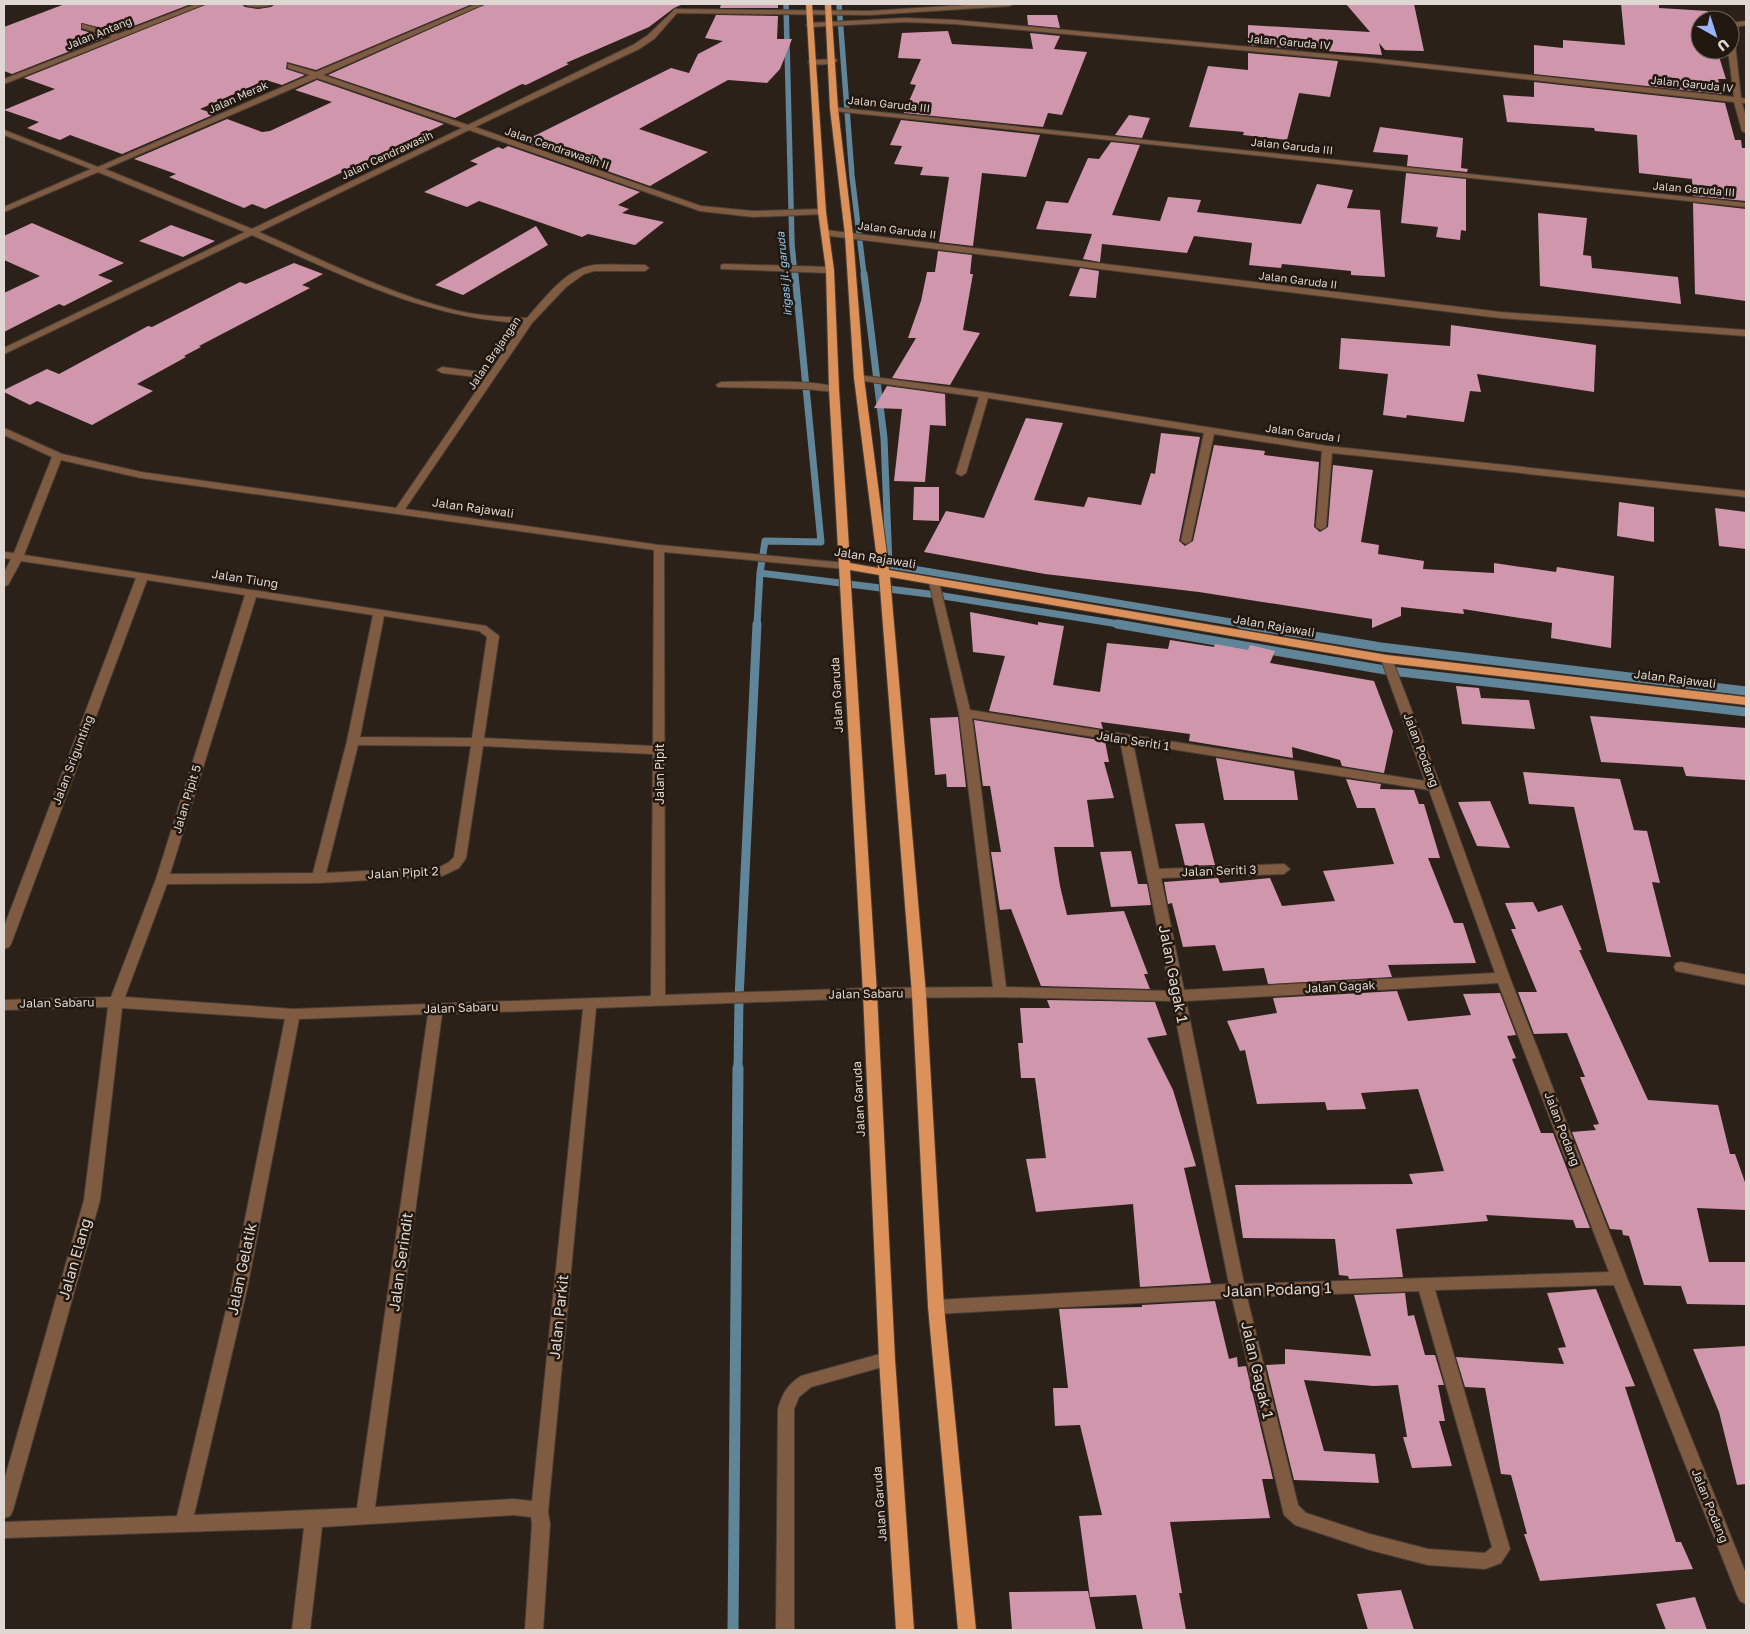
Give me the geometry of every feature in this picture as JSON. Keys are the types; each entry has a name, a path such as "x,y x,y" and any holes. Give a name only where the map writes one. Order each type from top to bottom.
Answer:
{"main road":[{"path":"828,4 833,61 834,109 849,235 859,378 884,572 919,994 936,1307 966,1630"},
{"name":"Jalan Garuda","path":"809,8 822,212 830,270 834,389 870,993 887,1359 905,1630"},
{"name":"Jalan Rajawali","path":"846,566 1387,659 1746,701"}],"street":[{"name":"Jalan Antang","path":"4,82 202,4"},
{"path":"246,4 270,4"},
{"name":"Jalan Merak","path":"4,210 481,4"},
{"name":"Jalan Cendrawasih","path":"4,351 250,231 468,129 636,47 651,37 676,11 785,12 809,8 829,14 913,11 1010,4"},
{"name":"Jalan Garuda IV","path":"810,24 905,20 956,22 1370,60 1742,101"},
{"path":"85,26 119,37"},
{"path":"1735,60 1746,131"},
{"path":"812,62 833,61"},
{"name":"Jalan Cendrawasih II","path":"291,66 700,208 734,213 792,214 822,212"},
{"name":"Jalan Garuda III","path":"834,109 1746,205"},
{"path":"4,132 250,231 397,296 466,317 502,321 529,321"},
{"name":"Jalan Garuda II","path":"825,233 1140,273 1500,315 1746,334"},
{"name":"Jalan Brajangan","path":"399,511 529,321 563,285 581,272 605,267 645,268"},
{"path":"724,267 830,270"},
{"path":"442,370 492,376"},
{"name":"Jalan Garuda I","path":"859,378 984,395 1327,450 1746,494"},
{"path":"721,385 806,386 834,389"},
{"path":"961,473 984,395"},
{"name":"Jalan Rajawali","path":"4,430 58,456 140,475 659,548 753,559 846,566"},
{"path":"1186,541 1209,432"},
{"path":"1321,527 1327,450"},
{"path":"4,583 18,557 58,456"},
{"name":"Jalan Pipit","path":"658,1000 659,548"},
{"name":"Jalan Tiung","path":"4,555 143,575 379,614 482,628"},
{"name":"Jalan Srigunting","path":"4,944 143,575"},
{"path":"934,582 965,713 1000,992"},
{"name":"Jalan Pipit 5","path":"116,1002 162,879 251,594"},
{"path":"318,878 353,741 379,614"},
{"name":"Jalan Pipit 2","path":"162,879 318,878 442,871 454,865 460,858 493,638 490,632 482,628"},
{"name":"Jalan Podang","path":"1387,659 1503,978 1619,1278 1746,1595"},
{"name":"Jalan Seriti 1","path":"965,713 1126,740 1435,787"},
{"name":"Jalan Gagak 1","path":"1126,740 1238,1292 1290,1509 1301,1519 1370,1542 1428,1557 1485,1561 1495,1557 1500,1549 1425,1283"},
{"path":"353,741 477,742 660,750"},
{"name":"Jalan Seriti 3","path":"1154,874 1284,869"},
{"path":"1681,967 1746,980"},
{"name":"Jalan Gagak","path":"1000,992 1177,996 1503,978"},
{"name":"Jalan Sabaru","path":"4,1004 116,1002 293,1014 870,993 1000,992"},
{"name":"Jalan Elang","path":"4,1510 92,1200 116,1002"},
{"name":"Jalan Parkit","path":"534,1630 541,1524 539,1512 590,1004"},
{"name":"Jalan Serindit","path":"365,1515 436,1009"},
{"name":"Jalan Gelatik","path":"184,1522 239,1290 293,1014"},
{"name":"Jalan Podang 1","path":"936,1307 1103,1296 1425,1283 1619,1278"},
{"path":"785,1630 786,1409 789,1395 795,1387 807,1381 887,1359"},
{"path":"4,1530 184,1522 314,1519 514,1507 534,1509 539,1512"},
{"path":"301,1630 314,1519"}],"building":[{"path":"65,4 191,4 118,32 81,23 81,30 106,37 12,74 4,71 4,27"},
{"path":"207,4 241,4 245,7 258,9 271,7 275,4 472,4 316,70 287,62 286,69 305,75 282,85 266,80 200,109 215,114 122,154 70,135 60,140 27,128 39,122 4,110 55,89 24,78"},
{"path":"486,4 683,4 674,8 649,27 566,63 569,64 526,85 522,84 455,118 328,75"},
{"path":"721,4 778,4 778,8 720,8"},
{"path":"1346,4 1414,4 1424,51 1385,50 1379,43 1382,55 1248,45 1248,25 1370,32"},
{"path":"1621,4 1659,4 1659,8 1692,10 1690,10 1690,60 1720,60 1726,79 1718,79 1722,94 1534,74 1534,45 1563,48 1563,40 1625,45"},
{"path":"716,15 778,16 777,39 792,39 780,69 767,83 728,80 639,129 708,152 650,186 519,140 525,138 526,140 671,68 689,73 698,54 723,41 705,38"},
{"path":"1027,15 1057,15 1060,28 1028,25"},
{"path":"948,31 952,44 1033,49 1030,33 1060,36 1054,49 1087,52 1062,115 1048,113 1043,127 904,113 916,85 910,84 921,59 898,58 902,33"},
{"path":"1248,53 1338,61 1330,97 1299,93 1287,140 1243,135 1244,132 1189,127 1208,66 1248,70"},
{"path":"317,80 444,124 265,209 252,204 244,208 169,177 176,174 134,159 227,119 262,132 270,131 332,102 295,90"},
{"path":"1534,82 1725,103 1735,140 1741,140 1742,148 1746,148 1746,201 1693,196 1692,179 1639,173 1637,135 1595,131 1594,128 1507,122 1503,95 1534,97"},
{"path":"1129,115 1150,118 1142,138 1115,135"},
{"path":"901,120 1040,135 1026,177 982,173 973,246 939,242 949,177 920,175 923,167 894,164 902,146 890,145"},
{"path":"1380,127 1463,138 1461,168 1468,169 1467,172 1407,166 1408,155 1373,152"},
{"path":"1111,142 1140,145 1112,215 1160,221 1168,197 1201,200 1197,212 1301,224 1317,184 1353,190 1347,208 1380,210 1385,277 1351,275 1351,271 1282,264 1281,268 1249,265 1252,243 1194,236 1187,253 1102,244 1100,262 1083,259 1092,234 1036,229 1046,201 1068,203 1088,158 1099,159"},
{"path":"508,146 640,192 618,205 629,209 622,213 664,222 635,245 588,234 582,237 479,201 467,207 424,192 478,164 470,161 498,147 503,149"},
{"path":"1406,173 1466,179 1466,231 1461,230 1460,240 1436,237 1438,227 1401,223"},
{"path":"1693,203 1746,209 1746,301 1695,294"},
{"path":"1538,213 1587,218 1583,255 1591,256 1592,268 1678,277 1681,304 1540,286"},
{"path":"32,223 124,263 98,275 113,281 64,306 59,304 4,332 4,293 40,276 4,260 4,236"},
{"path":"171,225 215,241 183,257 139,241"},
{"path":"536,226 548,245 463,295 435,285"},
{"path":"938,251 972,255 970,274 973,274 963,330 980,333 950,385 892,378 916,338 908,338 921,301 927,272 935,272"},
{"path":"294,263 323,274 302,285 310,288 199,346 201,347 184,356 186,357 137,384 153,391 92,425 37,401 30,405 4,392 4,390 47,369 59,374 148,326 152,327 240,282 246,284"},
{"path":"1080,268 1099,271 1096,298 1069,296"},
{"path":"1451,325 1596,345 1594,392 1477,374 1481,392 1470,391 1464,422 1407,415 1406,418 1383,415 1388,374 1339,369 1341,338 1450,346"},
{"path":"887,386 945,394 946,426 930,425 925,482 894,481 902,409 874,408"},
{"path":"1026,418 1063,423 1034,500 1084,507 1088,497 1141,505 1151,473 1155,474 1161,433 1200,437 1179,541 1185,546 1193,541 1214,445 1265,451 1264,455 1319,462 1314,527 1320,532 1328,527 1333,465 1373,470 1361,542 1379,545 1378,554 1424,561 1423,569 1494,573 1494,563 1556,572 1557,567 1614,576 1611,648 1551,638 1552,623 1463,609 1464,614 1401,607 1401,616 1372,628 1372,619 1199,592 1045,574 924,552 946,511 984,518"},
{"path":"914,487 939,487 939,521 913,520"},
{"path":"1619,502 1654,507 1654,542 1617,536"},
{"path":"1715,508 1746,512 1746,549 1719,546"},
{"path":"970,612 1038,625 1038,622 1064,626 1053,685 1100,692 1107,643 1168,649 1170,640 1214,647 1215,644 1248,650 1250,645 1275,651 1270,663 1374,681 1393,731 1384,773 1342,766 1340,760 1292,747 1293,758 1189,741 1190,734 1101,722 1103,729 989,711 1005,656 973,652"},
{"path":"1456,686 1479,688 1481,698 1529,700 1535,729 1462,724"},
{"path":"1590,716 1746,728 1746,780 1686,776 1683,767 1601,762"},
{"path":"958,717 966,787 947,787 946,774 935,775 930,718"},
{"path":"974,720 1105,741 1109,762 1104,762 1114,798 1087,800 1094,847 1054,847 1060,886 1067,915 1124,911 1148,974 1144,974 1150,989 1041,986 1011,909 1000,910 991,852 1001,852 990,786 983,786"},
{"path":"1216,758 1294,771 1298,800 1224,800"},
{"path":"1523,772 1620,779 1634,830 1647,831 1660,883 1652,882 1671,957 1607,952 1574,807 1529,804"},
{"path":"1346,779 1381,784 1380,789 1414,790 1419,804 1424,804 1440,858 1428,858 1454,923 1463,923 1476,963 1388,965 1392,977 1268,984 1264,968 1223,971 1215,945 1183,947 1172,903 1168,904 1164,882 1218,878 1220,883 1270,878 1282,906 1335,901 1323,871 1394,864 1375,808 1357,808"},
{"path":"1490,801 1510,848 1477,846 1458,802"},
{"path":"1204,823 1215,865 1185,866 1175,824"},
{"path":"1131,851 1138,884 1147,884 1151,905 1111,907 1100,852"},
{"path":"1533,902 1538,912 1562,905 1582,950 1579,950 1648,1100 1718,1105 1730,1154 1735,1154 1746,1185 1746,1210 1697,1208 1709,1262 1746,1262 1746,1305 1687,1304 1681,1286 1644,1285 1629,1236 1623,1235 1622,1230 1610,1229 1572,1132 1596,1130 1593,1125 1599,1124 1580,1077 1585,1077 1567,1033 1534,1034 1518,992 1537,992 1511,929 1516,929 1505,903"},
{"path":"1397,991 1408,1021 1471,1015 1463,994 1500,993 1516,1035 1507,1036 1516,1058 1512,1059 1541,1133 1553,1133 1590,1228 1576,1228 1573,1220 1486,1215 1488,1221 1396,1229 1403,1277 1349,1279 1348,1276 1339,1275 1335,1239 1243,1238 1235,1185 1413,1184 1409,1174 1444,1171 1418,1089 1361,1093 1366,1109 1327,1110 1325,1102 1257,1104 1245,1050 1240,1051 1227,1021 1277,1013 1273,998"},
{"path":"1047,1000 1155,1002 1167,1035 1147,1038 1173,1090 1196,1166 1184,1168 1211,1283 1140,1287 1133,1204 1036,1212 1026,1159 1046,1158 1035,1078 1021,1078 1018,1043 1023,1043 1020,1008 1050,1008"},
{"path":"1596,1289 1635,1386 1625,1387 1676,1542 1681,1542 1693,1569 1540,1581 1524,1534 1527,1534 1511,1475 1501,1474 1485,1388 1465,1387 1456,1357 1564,1364 1558,1348 1566,1347 1547,1293"},
{"path":"1405,1293 1408,1316 1414,1315 1425,1355 1435,1355 1444,1385 1438,1385 1445,1421 1439,1421 1452,1466 1412,1468 1403,1437 1407,1437 1398,1385 1373,1386 1304,1380 1324,1451 1375,1454 1379,1483 1294,1480 1266,1365 1285,1364 1285,1349 1371,1356 1354,1295"},
{"path":"1215,1301 1229,1359 1237,1357 1238,1367 1246,1366 1273,1479 1262,1479 1270,1518 1170,1522 1182,1593 1179,1593 1186,1630 1143,1630 1136,1595 1090,1597 1079,1516 1102,1515 1080,1425 1055,1426 1053,1388 1068,1388 1059,1309 1142,1307 1142,1305"},
{"path":"1746,1346 1746,1484 1737,1485 1719,1412 1693,1349"},
{"path":"1401,1590 1414,1630 1368,1630 1357,1594"},
{"path":"1088,1591 1096,1630 1012,1630 1009,1592"},
{"path":"1695,1597 1707,1630 1666,1630 1656,1604"}],"waterway":[{"name":"irigasi jl. garuda","path":"786,4 792,245 795,275"},
{"path":"839,4 852,176 864,275"},
{"name":"irigasi jl. garuda","path":"760,573 765,541 821,542 795,274"},
{"path":"864,274 884,438 889,565 1249,625"},
{"path":"757,625 760,573"},
{"path":"760,573 937,595 1125,625"},
{"path":"738,1069 739,998 757,624"},
{"path":"1117,624 1391,671 1746,712"},
{"path":"1241,624 1381,647 1746,691"},
{"path":"733,1630 738,1068"}]}
